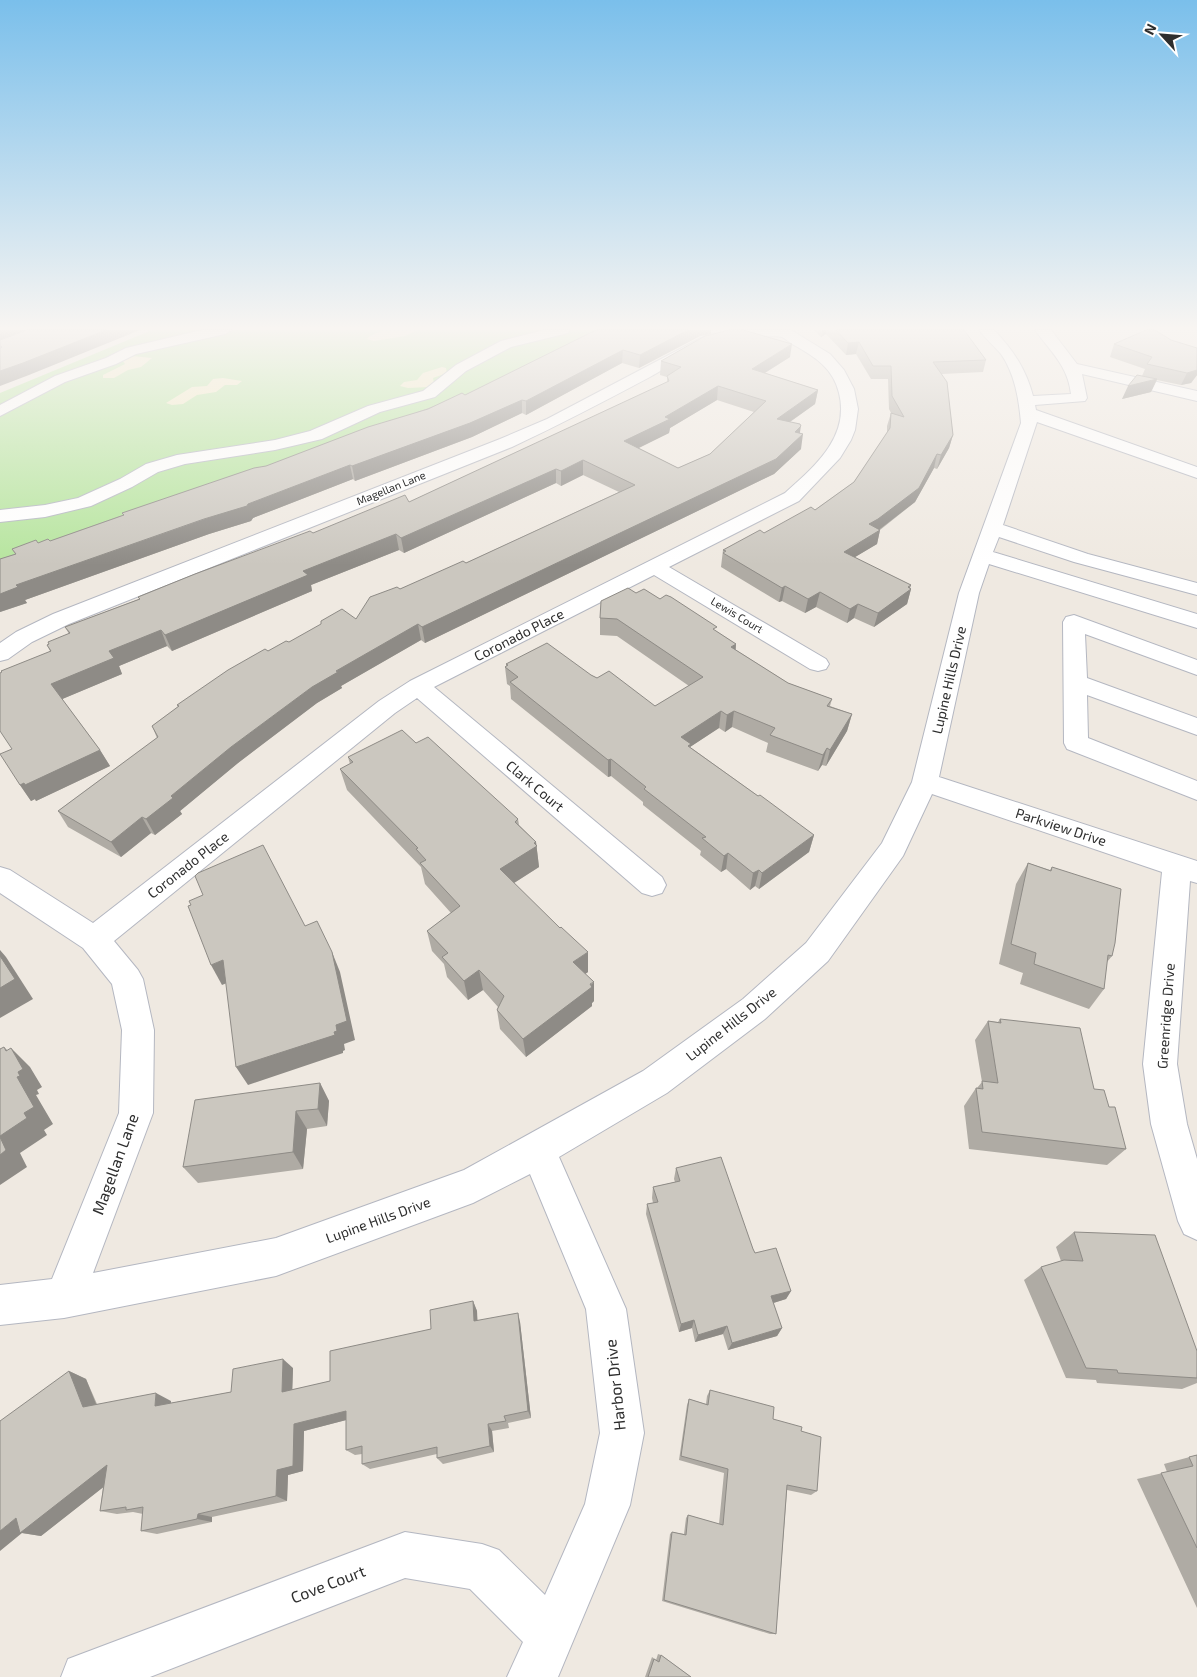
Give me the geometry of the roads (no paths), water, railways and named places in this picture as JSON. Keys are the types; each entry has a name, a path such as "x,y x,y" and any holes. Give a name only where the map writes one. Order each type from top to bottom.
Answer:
{"street":[{"path":"0,516 84,502 126,483 152,468 183,458 275,445 316,435 377,408"},
{"name":"Magellan Lane","path":"0,654 24,636 61,619 530,432 579,408"},
{"name":"Coronado Place","path":"94,939 387,707 418,686 792,497 822,467 843,440 850,408"},
{"name":"Lupine Hills Drive","path":"0,1305 64,1298 276,1257 473,1185 538,1150 655,1082 754,1009 817,952 893,849 925,782 969,593 1029,422 1028,408"},
{"path":"1031,408 1197,473"},
{"path":"987,542 1080,558 1197,589"},
{"path":"987,542 1197,622"},
{"name":"Lewis Court","path":"655,567 818,664"},
{"path":"1197,668 1074,622 1076,743 1197,791"},
{"path":"1075,682 1197,727"},
{"name":"Clark Court","path":"418,686 652,886"},
{"name":"Parkview Drive","path":"925,782 1187,869"},
{"name":"Greenridge Drive","path":"1187,869 1160,1064 1169,1124 1197,1221"},
{"name":"Magellan Lane","path":"0,878 94,939 127,979 138,1030 136,1114 64,1298"},
{"name":"Harbor Drive","path":"532,1677 552,1636 607,1505 622,1433 606,1309 538,1150"},
{"name":"Cove Court","path":"86,1677 405,1555 482,1567 552,1636"}]}
